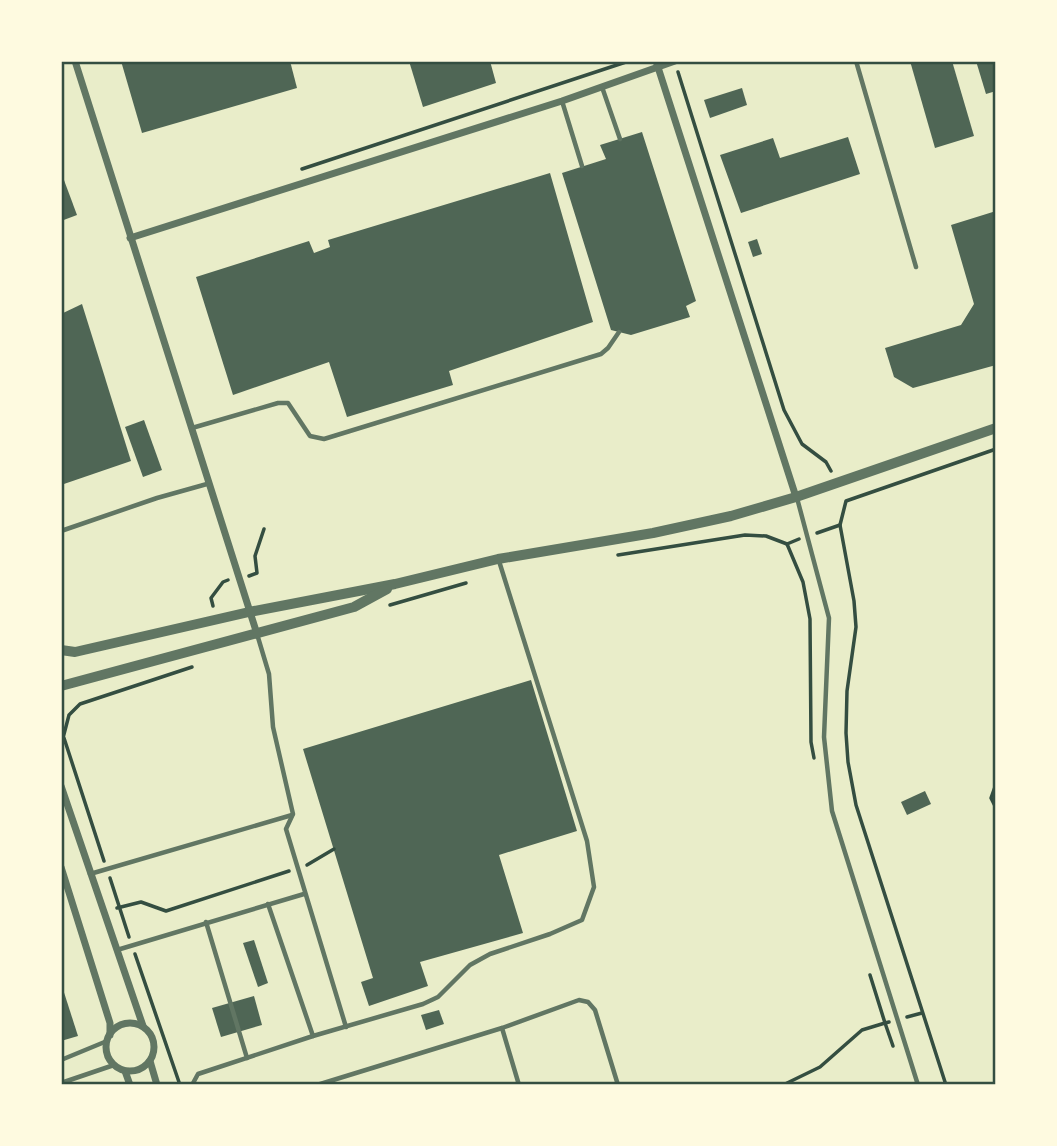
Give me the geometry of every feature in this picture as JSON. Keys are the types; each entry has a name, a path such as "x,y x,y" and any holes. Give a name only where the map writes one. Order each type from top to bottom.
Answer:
{"street":[{"path":"75,61 207,484 257,634"},
{"path":"130,238 562,101 657,64 675,61"},
{"path":"657,64 796,497"},
{"path":"61,650 75,652 249,612 395,584 498,559 653,533 731,516 796,497 996,428"},
{"path":"61,686 354,607 395,584"},
{"path":"61,786 143,1027 153,1038 155,1046 150,1061 139,1070 125,1071 114,1065 107,1054 110,1023 64,886 61,867"},
{"path":"109,1038 121,1025 128,1023 143,1027"},
{"path":"150,1061 157,1085"},
{"path":"125,1071 130,1085"}],"lane":[{"path":"856,61 916,267"},
{"path":"602,86 620,139"},
{"path":"562,101 582,166"},
{"path":"191,428 278,403 288,403 310,436 324,439 601,354 619,332"},
{"path":"61,531 207,484"},
{"path":"796,497 829,618 824,737 832,811 919,1085"},
{"path":"192,1085 198,1074 313,1036 423,1004 438,997 470,965 491,954 582,920 594,887 587,841 498,559"},
{"path":"257,634 269,674 273,727 293,814 286,829 346,1027"},
{"path":"90,874 293,814"},
{"path":"116,951 304,894"},
{"path":"268,904 313,1036"},
{"path":"206,922 247,1058"},
{"path":"317,1085 502,1028 579,1000 588,1002 595,1010 618,1085"},
{"path":"502,1028 519,1085"},
{"path":"61,1060 109,1038"},
{"path":"61,1083 114,1065"}],"path":[{"path":"298,170 629,61"},
{"path":"678,72 784,410 802,444 826,462 846,501 840,525 856,627 847,691 846,733 856,805 946,1085"},
{"path":"846,501 996,449"},
{"path":"808,536 840,525"},
{"path":"610,556 745,535 766,536 787,544"},
{"path":"382,607 467,583"},
{"path":"180,1085 62,738 69,715 80,704 203,663"},
{"path":"996,785 991,798 996,808"},
{"path":"103,913 141,902 166,911 310,865 334,849"},
{"path":"783,1085 820,1067 862,1030 885,1023"}],"building":[{"path":"121,61 290,61 297,88 142,133"},
{"path":"409,61 490,61 496,83 423,107"},
{"path":"910,61 952,61 974,136 935,148"},
{"path":"976,61 996,61 996,91 986,94"},
{"path":"742,88 747,105 710,118 704,100"},
{"path":"642,132 696,301 686,306 690,317 631,335 611,330 562,173 606,159 600,145"},
{"path":"848,137 860,174 741,213 720,155 773,138 780,158"},
{"path":"61,172 77,215 61,221"},
{"path":"550,173 593,322 449,371 453,385 347,417 329,362 233,395 196,277 309,241 314,253 330,247 328,240"},
{"path":"996,211 996,365 913,388 894,377 885,348 961,325 974,304 951,225"},
{"path":"757,239 762,254 753,257 748,242"},
{"path":"82,304 131,461 61,485 61,314"},
{"path":"144,420 162,470 143,477 125,427"},
{"path":"531,680 577,831 499,855 523,933 420,962 428,986 369,1006 361,982 373,978 303,749"},
{"path":"925,791 931,804 907,815 901,802"},
{"path":"254,940 268,983 258,987 243,943"},
{"path":"61,983 78,1036 61,1041"},
{"path":"254,996 262,1025 221,1037 212,1008"},
{"path":"439,1010 444,1024 426,1030 421,1015"}]}
